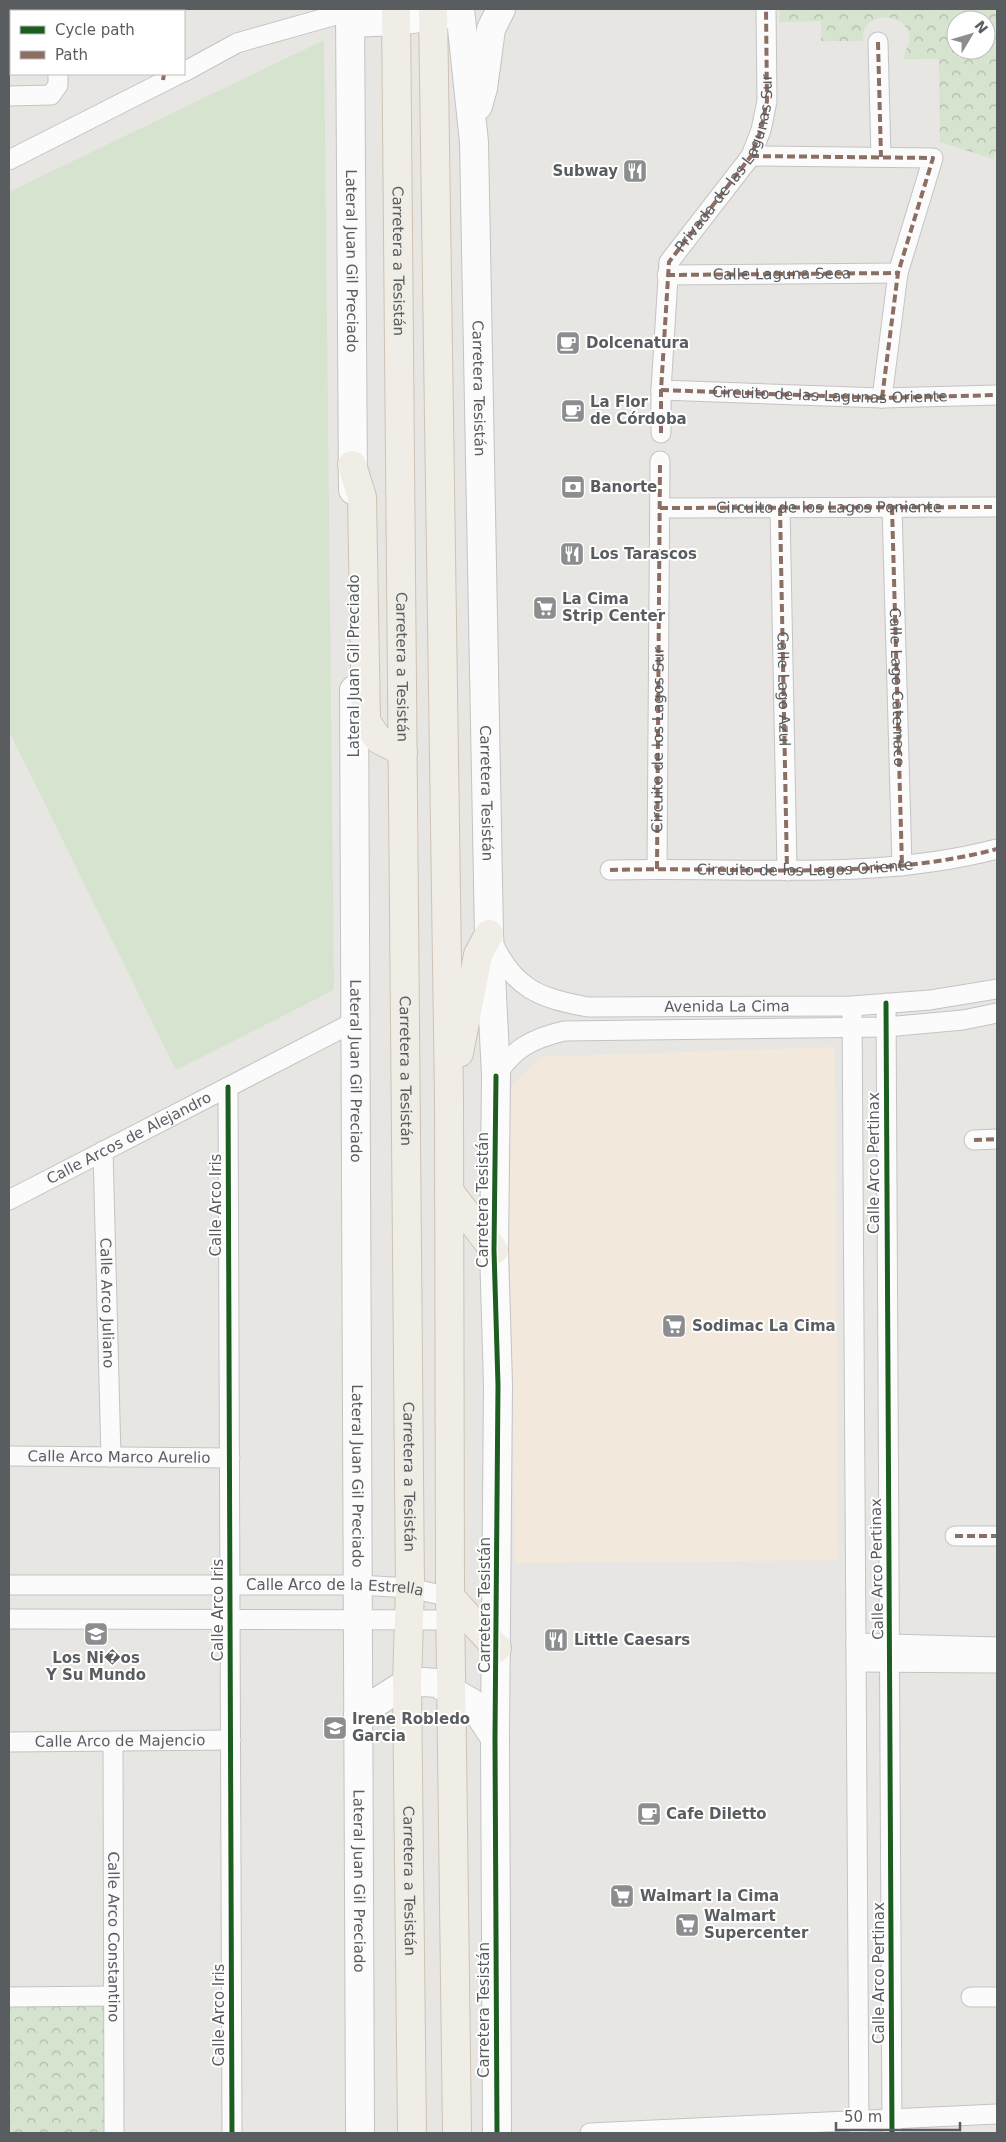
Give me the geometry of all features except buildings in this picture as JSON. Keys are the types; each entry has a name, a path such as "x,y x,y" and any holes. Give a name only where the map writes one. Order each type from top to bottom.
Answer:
{"main road":[{"path":"473,134 483,88 491,29 501,9"},
{"path":"345,15 433,13 466,10 473,134"},
{"name":"Carretera a Tesistán","path":"393,13 403,752 410,1588 407,1683 412,2133"},
{"path":"433,13 449,1098 450,1608 457,2133"},
{"name":"Lateral Juan Gil Preciado","path":"345,15 352,465 356,1021 360,2133"},
{"name":"Carretera Tesistán","path":"473,134 489,934 496,1076 494,1250 498,1385 495,1738 497,2133"},
{"path":"352,465 362,497 366,721 378,739 403,752"},
{"path":"449,1098 470,1005 478,955 489,934"},
{"path":"449,1191 494,1250"},
{"path":"450,1608 497,1648"},
{"path":"358,1714 407,1683 437,1683 472,1703 495,1738"}],"street":[{"name":"Privada de las Lagunas Sur","path":"662,433 661,390 669,262 751,156 762,130 767,101 766,9"},
{"path":"185,71 237,44 345,15"},
{"path":"878,42 881,158"},
{"path":"9,96 51,95 58,85 58,75"},
{"path":"9,160 169,76"},
{"path":"751,156 933,158 898,274 882,398"},
{"name":"Calle Laguna Seca","path":"667,275 898,274"},
{"name":"Circuito de las Lagunas Oriente","path":"661,390 882,398 997,392"},
{"name":"Circuito de los Lagos Sur","path":"657,869 660,461"},
{"name":"Calle Lago Catemaco","path":"892,507 902,866"},
{"name":"Circuito de los Lagos Poniente","path":"660,508 997,507"},
{"name":"Calle Lago Azul","path":"780,508 788,871"},
{"name":"Circuito de los Lagos Oriente","path":"610,870 788,871 902,866 966,857 997,849"},
{"name":"Avenida La Cima","path":"489,934 508,971 528,989 549,998 588,1007 852,1006 930,1000 997,989"},
{"name":"Calle Arco Pertinax","path":"886,1004 891,1644 892,2126"},
{"name":"Calle Arco Pertinax","path":"852,1006 859,2127"},
{"path":"617,1007 619,1030"},
{"name":"Avenida La Cima","path":"496,1076 507,1060 526,1044 564,1031 886,1027 963,1020 997,1013"},
{"name":"Calle Arcos de Alejandro","path":"9,1200 356,1021"},
{"name":"Calle Arco Iris","path":"228,1087 232,2133"},
{"path":"974,1140 997,1139"},
{"name":"Calle Arco Juliano","path":"103,1151 110,1457"},
{"name":"Calle Arco Marco Aurelio","path":"9,1456 230,1458"},
{"path":"955,1536 997,1536"},
{"name":"Calle Arco de la Estrella","path":"9,1585 358,1585 410,1588 450,1608"},
{"name":"Calle Arco de la Estrella","path":"9,1619 409,1618 450,1608"},
{"path":"856,1643 891,1644 922,1654 997,1663"},
{"path":"856,1662 891,1663 922,1654 997,1646"},
{"name":"Calle Arco de Majencio","path":"9,1742 231,1740"},
{"name":"Calle Arco Constantino","path":"113,1741 114,2133"},
{"path":"9,1998 113,1996"},
{"path":"971,1997 997,1997"},
{"path":"590,2133 892,2126 997,2114"}],"shaded area":[{"name":"Sodimac La Cima","path":"835,1047 838,1560 515,1563 507,1092 540,1057"}],"green space":[{"path":"780,9 997,9 997,148 993,159 940,142 939,59 904,59 910,37 908,30 903,24 889,18 882,18 868,24 864,30 863,41 821,41 821,21 779,22"},
{"path":"324,40 334,990 176,1070 9,731 9,192"},
{"path":"107,2001 106,2133 9,2133 9,2004"}],"marked path":[{"path":"661,433 661,390 669,262 751,156 761,130 767,101 766,9"},
{"path":"878,42 881,157"},
{"path":"163,80 164,75"},
{"path":"751,156 933,158 898,273 882,398"},
{"path":"667,275 898,273"},
{"path":"661,390 882,398 997,395"},
{"path":"657,869 660,461"},
{"path":"892,507 902,866"},
{"path":"660,508 997,507"},
{"path":"780,508 787,871"},
{"path":"610,870 853,869 902,866 997,849"},
{"path":"974,1140 997,1139"},
{"path":"955,1536 997,1536"}],"cycle path":[{"path":"886,1003 892,2133"},
{"path":"496,1076 494,1250 498,1385 495,1738 497,2133"},
{"path":"228,1087 232,2133"}],"place":[{"name":"Subway","path":"635,171"},
{"name":"Dolcenatura","path":"568,343"},
{"name":"La Flor de Córdoba","path":"573,411"},
{"name":"Banorte","path":"573,487"},
{"name":"Los Tarascos","path":"572,554"},
{"name":"La Cima Strip Center","path":"545,608"},
{"name":"Sodimac La Cima","path":"674,1326"},
{"name":"Los Ni�os Y Su Mundo","path":"96,1634"},
{"name":"Little Caesars","path":"556,1640"},
{"name":"Irene Robledo Garcia","path":"335,1728"},
{"name":"Cafe Diletto","path":"649,1814"},
{"name":"Walmart la Cima","path":"622,1896"},
{"name":"Walmart Supercenter","path":"687,1925"}]}
